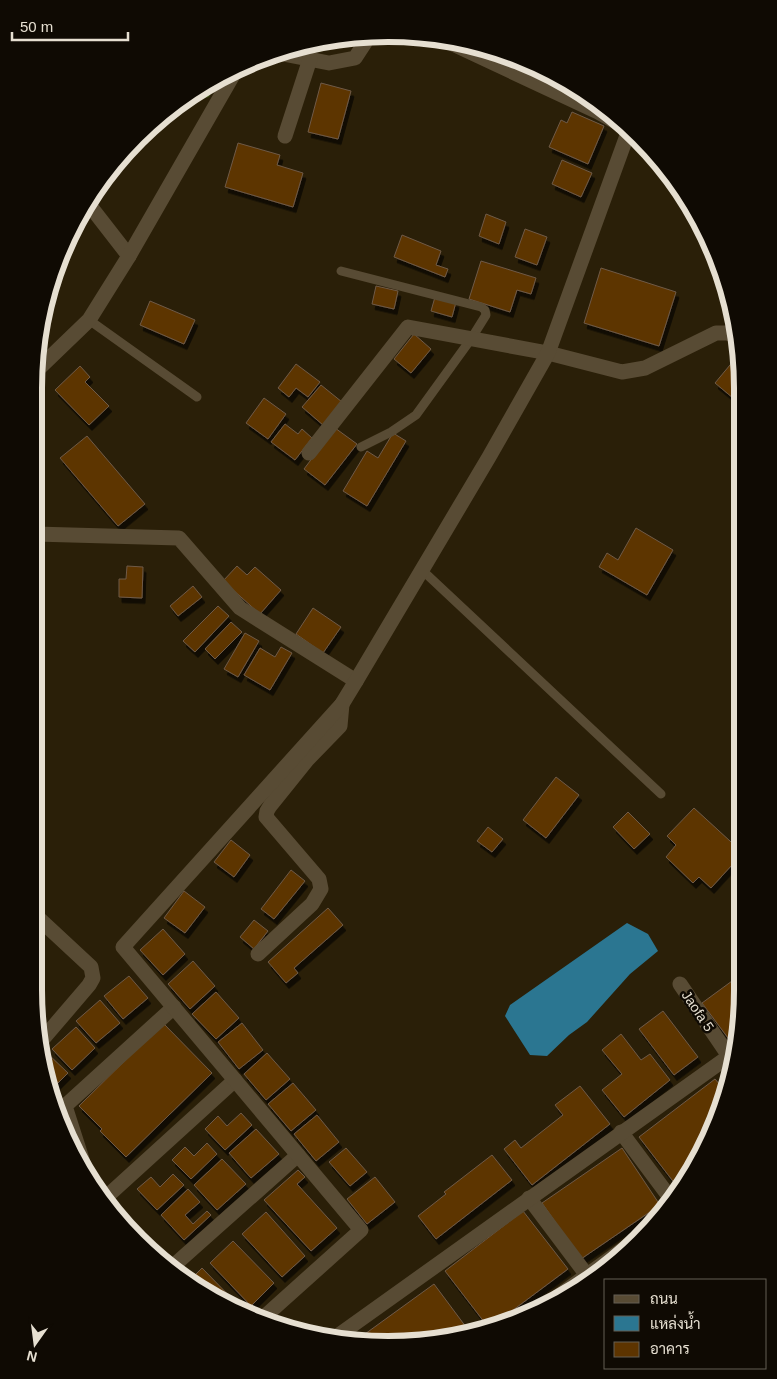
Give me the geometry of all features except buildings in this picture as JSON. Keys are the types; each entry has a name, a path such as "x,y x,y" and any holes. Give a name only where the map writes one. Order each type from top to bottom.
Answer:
{"street":[{"path":"293,56 329,63 355,58 365,43"},
{"path":"473,53 584,103"},
{"path":"285,136 310,59"},
{"path":"43,364 89,320 130,256 229,81"},
{"path":"267,1314 362,1230 123,947 342,704 356,682 548,354 626,137"},
{"path":"93,209 130,256"},
{"path":"308,453 408,327 548,354 622,372 645,368 716,333 730,334"},
{"path":"42,534 179,538 240,608 356,682"},
{"path":"258,954 312,904 322,890 318,879 266,817 266,814 270,806 307,760 340,726 342,704"},
{"path":"42,921 91,967 93,978 45,1036"},
{"name":"Jaofa 5","path":"680,984 729,1053"},
{"path":"75,1136 65,1106 174,1007"},
{"path":"344,1334 621,1132 728,1060"},
{"path":"109,1194 235,1080"},
{"path":"621,1132 668,1194"},
{"path":"176,1263 298,1155"},
{"path":"529,1198 586,1274"}],"lane":[{"path":"341,271 481,306 486,315 416,415 398,428 361,447"},
{"path":"89,320 197,397"},
{"path":"422,570 661,794"}],"green space":[{"path":"212,91 209,97 198,100"}],"water":[{"path":"627,923 648,934 658,951 630,974 587,1022 569,1035 547,1056 530,1055 505,1016 510,1005"}]}
